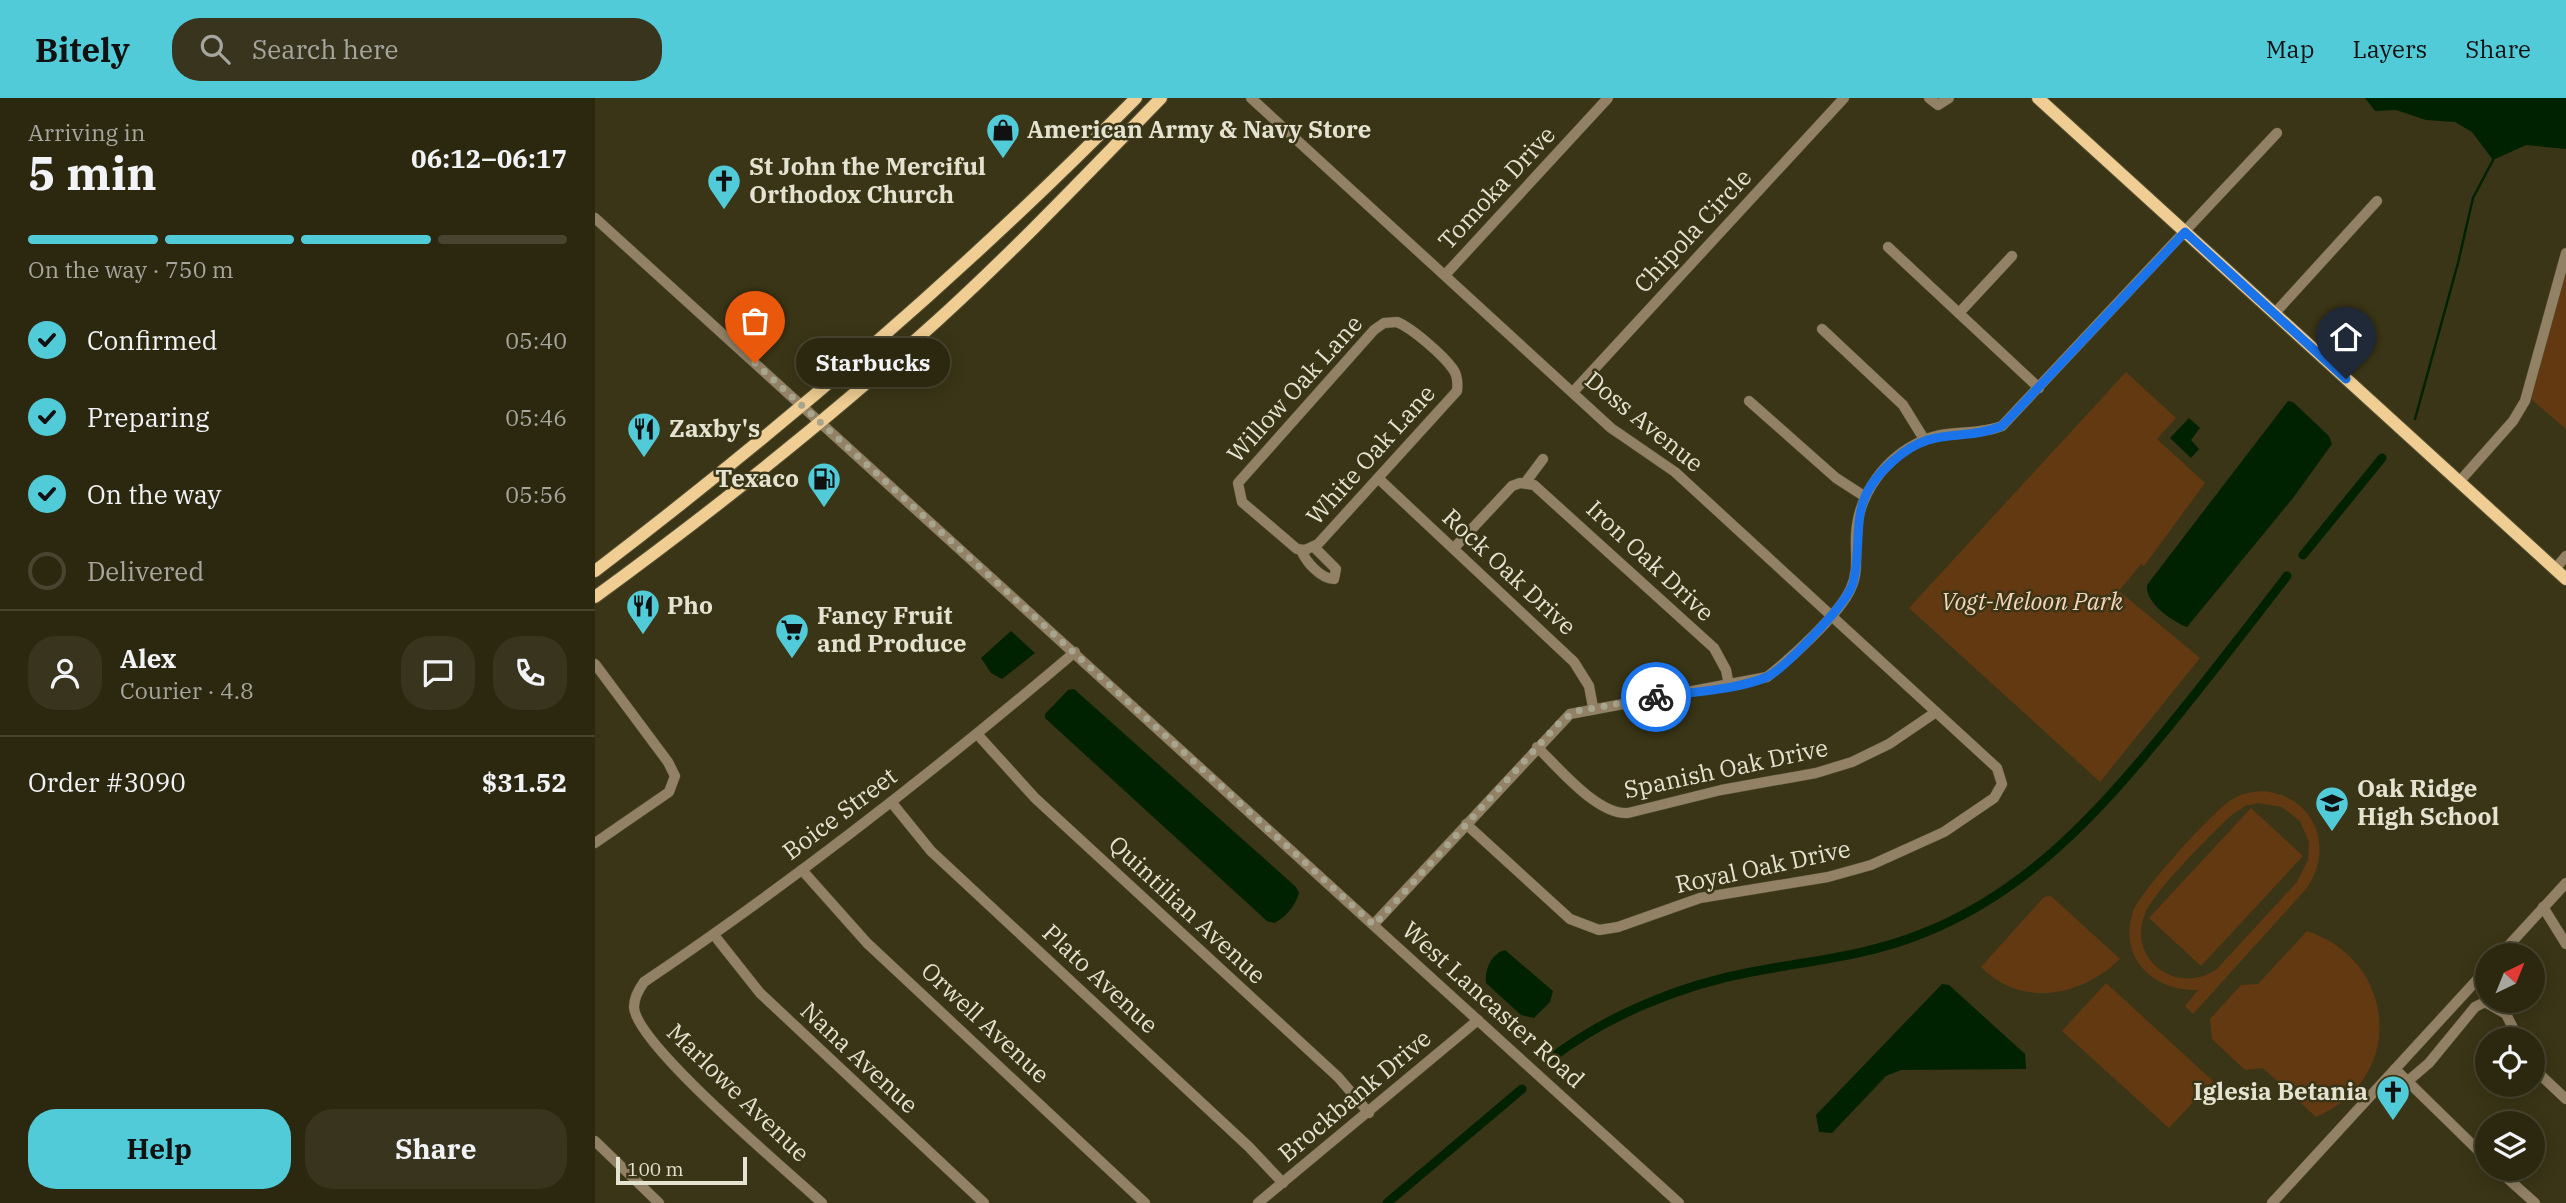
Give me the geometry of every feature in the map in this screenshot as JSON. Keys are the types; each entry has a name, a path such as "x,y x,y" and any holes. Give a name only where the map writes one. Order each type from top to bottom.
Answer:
{"main road":[{"path":"595,570 801,405 980,249 1136,98"},
{"path":"595,597 694,525 819,423 939,319 1161,98"},
{"path":"2038,98 2566,579"},
{"path":"1082,178 1088,159 1085,150"}],"street":[{"name":"Doss Avenue","path":"1251,98 1611,428 1675,472 1997,768 2001,784"},
{"name":"Tomoka Drive","path":"1445,275 1608,98"},
{"name":"Chipola Circle","path":"1573,392 1844,98"},
{"path":"1929,98 1938,105 1949,98"},
{"path":"1374,925 1570,714 1593,707 1767,677 1790,659 1851,589 1856,568 1856,533 1864,496 1893,460 1924,439 1956,433 1986,433 2002,426 2277,133"},
{"path":"2275,313 2377,201"},
{"name":"West Lancaster Road","path":"595,218 1679,1203"},
{"path":"1888,247 2039,388"},
{"path":"2459,482 2508,428 2525,401 2566,253"},
{"path":"1959,313 2012,256"},
{"name":"Willow Oak Lane","path":"1269,527 1242,502 1238,483 1243,474 1384,323 1397,322 1408,326 1430,348"},
{"path":"1822,328 1903,405 1924,439"},
{"name":"White Oak Lane","path":"1269,527 1288,544 1301,550 1314,547 1379,479 1457,391 1458,379 1453,369 1430,348"},
{"path":"1749,401 1836,478 1864,496"},
{"path":"1454,548 1508,490 1525,483 1543,458"},
{"name":"Rock Oak Drive","path":"1379,479 1574,662 1589,686 1593,707"},
{"name":"Iron Oak Drive","path":"1525,483 1542,490 1714,648 1726,670 1729,685"},
{"path":"1301,550 1305,559 1325,577 1334,579 1336,569 1314,547"},
{"path":"2555,569 2566,556"},
{"name":"Boice Street","path":"634,1008 644,982 714,935 892,803 1076,653"},
{"path":"595,664 668,762 675,776 669,792 595,843"},
{"name":"Spanish Oak Drive","path":"1537,747 1602,808 1617,814 1721,790 1816,773 1852,762 1889,744 1936,712"},
{"name":"Quintilian Avenue","path":"978,735 1035,798 1338,1077 1369,1113"},
{"name":"Royal Oak Drive","path":"1466,824 1570,919 1599,930 1618,927 1700,898 1828,877 1871,865 1944,832 1994,798 2001,784"},
{"name":"Plato Avenue","path":"892,803 931,851 1249,1147 1283,1183"},
{"name":"Orwell Avenue","path":"802,870 867,943 1145,1203"},
{"path":"2511,943 2566,883"},
{"path":"2543,907 2566,944"},
{"name":"Nana Avenue","path":"714,935 760,993 984,1203"},
{"path":"2272,1203 2475,982"},
{"path":"2408,1081 2429,1063 2475,1007 2485,1002 2506,1014 2512,1027"},
{"name":"Marlowe Avenue","path":"634,1008 644,1029 674,1066 822,1203"},
{"name":"Brockbank Drive","path":"1258,1203 1479,1020"},
{"path":"2395,1069 2475,1148"},
{"path":"2545,1079 2566,1099"},
{"path":"595,1141 659,1203"},
{"path":"2510,1181 2535,1203"}],"green space":[{"path":"2566,269 2566,429 2531,399"},
{"name":"Vogt-Meloon Park","path":"2126,372 2176,418 2157,439 2205,483 2144,566 2141,564 2119,591 2200,658 2100,782 1909,608"},
{"path":"2261,791 2279,794 2295,802 2315,825 2319,856 2315,873 2306,889 2193,1014 2185,1006 2198,990 2167,985 2143,969 2135,957 2130,944 2129,929 2133,912 2148,888 2177,853 2222,807 2234,798","holes":["2258,803 2282,807 2300,821 2309,842 2308,860 2297,882 2216,970 2204,976 2185,978 2172,976 2158,968 2143,948 2141,931 2145,914 2159,892 2229,817 2245,806"]},
{"path":"2251,808 2303,856 2201,966 2149,918"},
{"path":"2051,896 2120,959 2088,982 2052,993 2015,989 1997,980 1981,967 2044,897"},
{"path":"2307,931 2337,946 2359,967 2374,993 2379,1021 2377,1049 2365,1076 2345,1099 2316,1117 2263,1068 2245,1070 2212,1039 2210,1019 2241,985 2258,984"},
{"path":"2106,983 2213,1081 2169,1128 2062,1031"}],"shaded area":[{"path":"2365,98 2566,98 2566,149 2526,145 2493,160 2472,132 2455,122 2426,120 2396,110 2375,111"},
{"path":"2288,401 2293,402 2329,436 2332,444 2293,498 2187,627 2167,616 2155,605 2147,585"},
{"path":"2189,418 2200,428 2191,440 2199,449 2191,458 2170,438"},
{"path":"1011,631 1035,653 1002,679 991,673 981,658"},
{"path":"1074,689 1296,887 1298,898 1286,914 1274,923 1267,921 1045,718 1045,714 1068,690"},
{"path":"1505,950 1553,991 1550,1002 1534,1018 1521,1015 1486,983 1490,963 1496,955"},
{"path":"1942,984 1949,985 2025,1054 2026,1069 1901,1070 1886,1076 1832,1133 1819,1132 1816,1115"}],"waterway":[{"path":"2415,419 2473,198 2493,160"},
{"path":"2303,555 2382,458"},
{"path":"1549,1060 1619,1016 1671,994 1751,972 1880,948 1921,934 1994,897 2057,848 2113,792 2181,711 2287,576"},
{"path":"1387,1203 1522,1089"}],"way so far":[{"path":"755,363 1374,925 1562,720 1577,711 1593,707 1656,697"}],"place":[{"name":"American Army & Navy Store","path":"1003,160"},
{"name":"St John the Merciful Orthodox Church","path":"724,211"},
{"name":"Starbucks","path":"755,363"},
{"name":"Zaxby's","path":"644,459"},
{"name":"Texaco","path":"824,509"},
{"name":"Pho","path":"643,636"},
{"name":"Fancy Fruit and Produce","path":"792,660"},
{"name":"Oak Ridge High School","path":"2332,833"},
{"name":"Iglesia Betania","path":"2393,1122"}],"route":[{"path":"1656,697 1767,677 1790,659 1851,589 1856,568 1856,533 1864,496 1893,460 1924,439 1956,433 1986,433 2002,426 2185,232 2346,379"}]}
